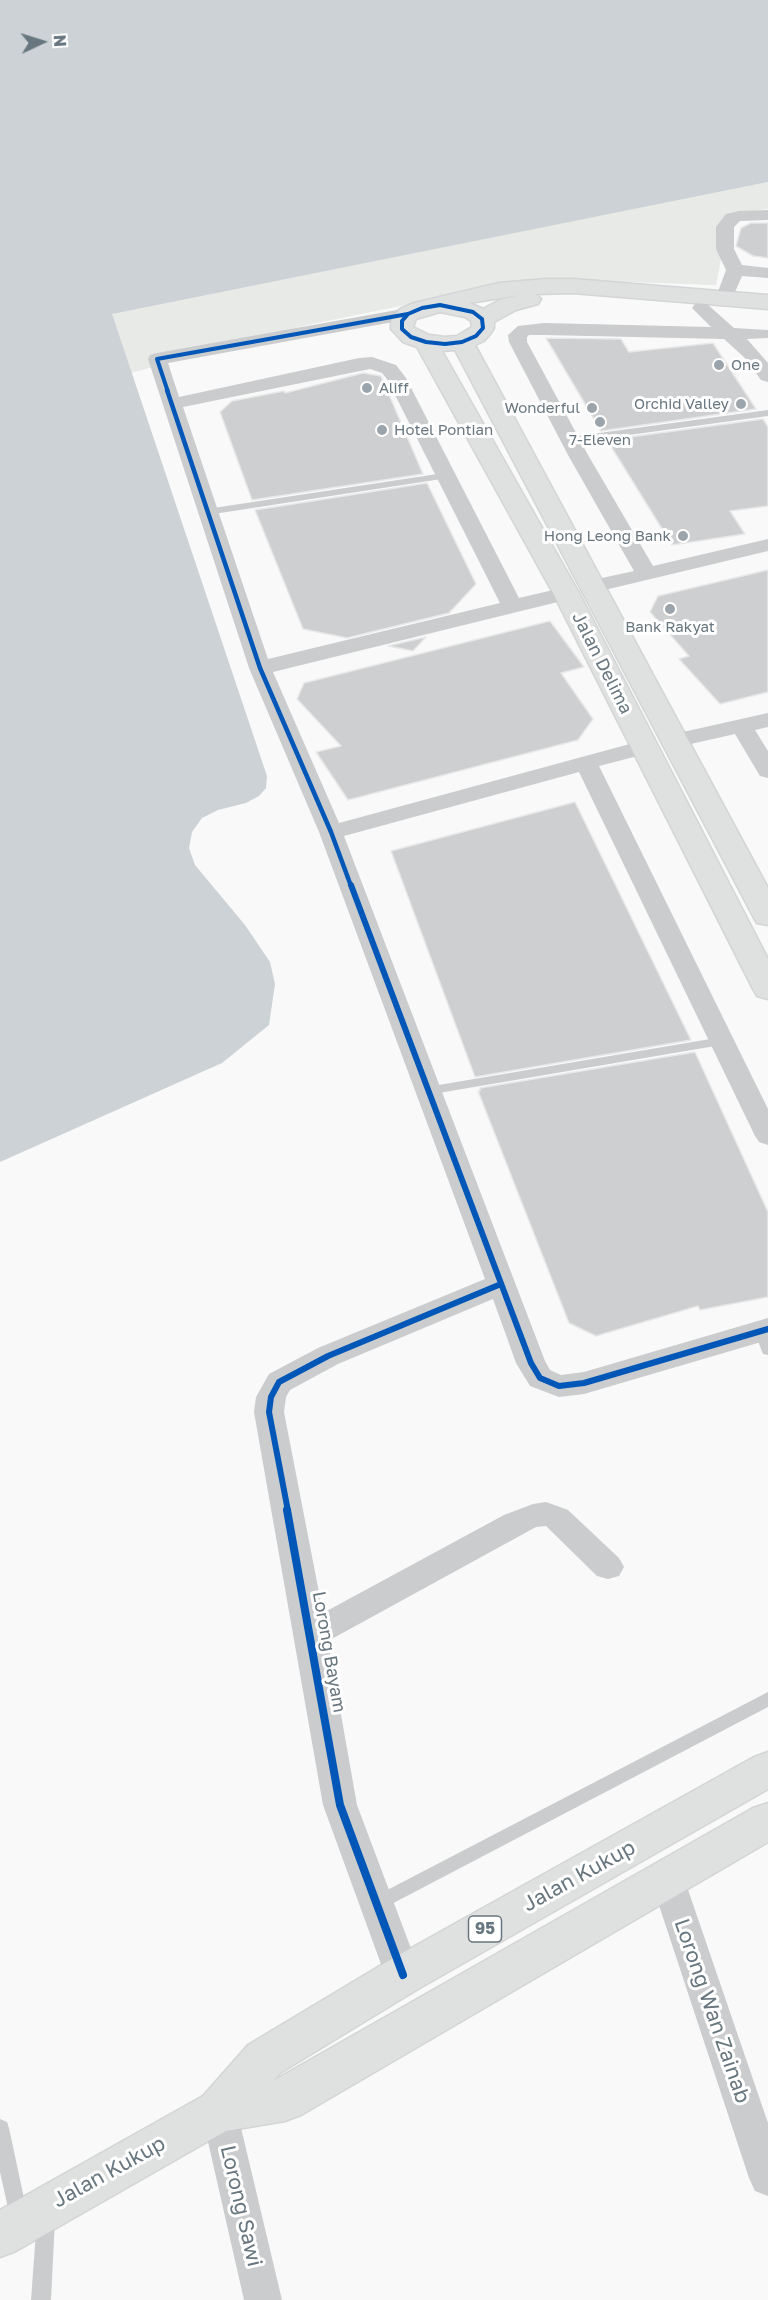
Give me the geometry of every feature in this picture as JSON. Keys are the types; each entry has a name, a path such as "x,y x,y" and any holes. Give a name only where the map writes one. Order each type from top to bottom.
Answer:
{"street":[{"path":"725,297 735,270 725,249 725,227 739,216 768,215"},
{"path":"735,270 768,273"},
{"path":"766,1337 584,1383 559,1386 540,1378 531,1363 331,832 260,668 156,359 405,321 422,308 499,290 573,286 768,302"},
{"path":"482,319 508,305 541,298 600,298 701,308 766,326"},
{"path":"405,321 411,337 426,342 445,344 462,342 476,336 483,328 482,319 473,312 440,305"},
{"path":"701,308 753,355 767,373"},
{"path":"647,574 570,440 518,342 517,335 520,332 544,329 728,332 766,326"},
{"path":"753,355 755,343 766,326"},
{"name":"Jalan Delima","path":"426,342 673,741 768,916"},
{"name":"Jalan Delima","path":"462,342 579,590 645,747 768,989"},
{"path":"172,404 359,364 382,365 389,369 396,378 512,606"},
{"path":"260,668 768,545"},
{"path":"673,741 768,720"},
{"path":"742,726 768,771"},
{"path":"331,832 645,747"},
{"path":"586,763 768,1136"},
{"name":"Lorong Bayam","path":"403,1975 340,1805 269,1412 271,1397 279,1382 327,1356 501,1284"},
{"path":"311,1635 515,1523 534,1516 546,1514 557,1518 579,1537 608,1568"},
{"name":"Jalan Kukup","path":"219,2111 264,2059 403,1975 768,1769"},
{"name":"Jalan Kukup","path":"22,2221 219,2111 285,2100 768,1821"},
{"name":"Lorong Wan Zainab","path":"667,1878 768,2178"},
{"name":"Lorong Sawi","path":"219,2111 263,2300"}],"lane":[{"path":"570,440 768,412"},
{"path":"207,512 444,476"},
{"path":"427,1091 722,1041"},
{"path":"376,1904 768,1699"},
{"path":"0,2128 41,2300"}],"shaded area":[{"path":"0,0 768,0 768,182 112,314 267,776 266,788 259,796 246,803 218,810 202,818 192,832 189,848 195,865 245,925 270,962 275,984 269,1025 222,1063 0,1162"},
{"path":"768,182 768,209 730,214 716,285 532,279 303,326 131,373 112,318 112,314 116,312"}],"building":[{"path":"751,223 768,223 768,258 753,256 736,246 741,228"},
{"path":"546,338 621,339 629,352 713,343 756,409 601,431"},
{"path":"363,373 381,376 423,474 252,500 220,412 232,401 284,391 285,393"},
{"path":"763,419 768,427 768,506 730,511 745,534 672,545 607,440"},
{"path":"427,483 476,584 449,613 347,638 303,629 255,510"},
{"path":"768,570 768,692 720,704 679,659 689,656 650,612 658,596"},
{"path":"550,621 584,667 561,673 593,719 578,740 348,800 316,752 341,746 297,699 304,683"},
{"path":"426,637 413,651 388,646"},
{"path":"575,802 691,1040 475,1077 391,851"},
{"path":"695,1052 768,1212 768,1297 700,1310 698,1306 596,1336 569,1323 478,1091 480,1088"}],"cycle path":[{"path":"408,314 402,321 402,329 411,337 426,342 445,344 462,342 476,336 483,328 482,319 473,312 440,305 422,308 408,314 157,359 260,668 331,832 531,1363 540,1378 559,1386 584,1383 768,1329"},
{"path":"403,1975 340,1805 269,1412 271,1397 279,1382 328,1356 501,1284"}],"place":[{"name":"One","path":"719,365"},
{"name":"Aliff","path":"367,388"},
{"name":"Orchid Valley","path":"741,404"},
{"name":"Wonderful","path":"592,408"},
{"name":"7-Eleven","path":"600,422"},
{"name":"Hotel Pontian","path":"382,430"},
{"name":"Hong Leong Bank","path":"683,536"},
{"name":"Bank Rakyat","path":"670,609"}]}
